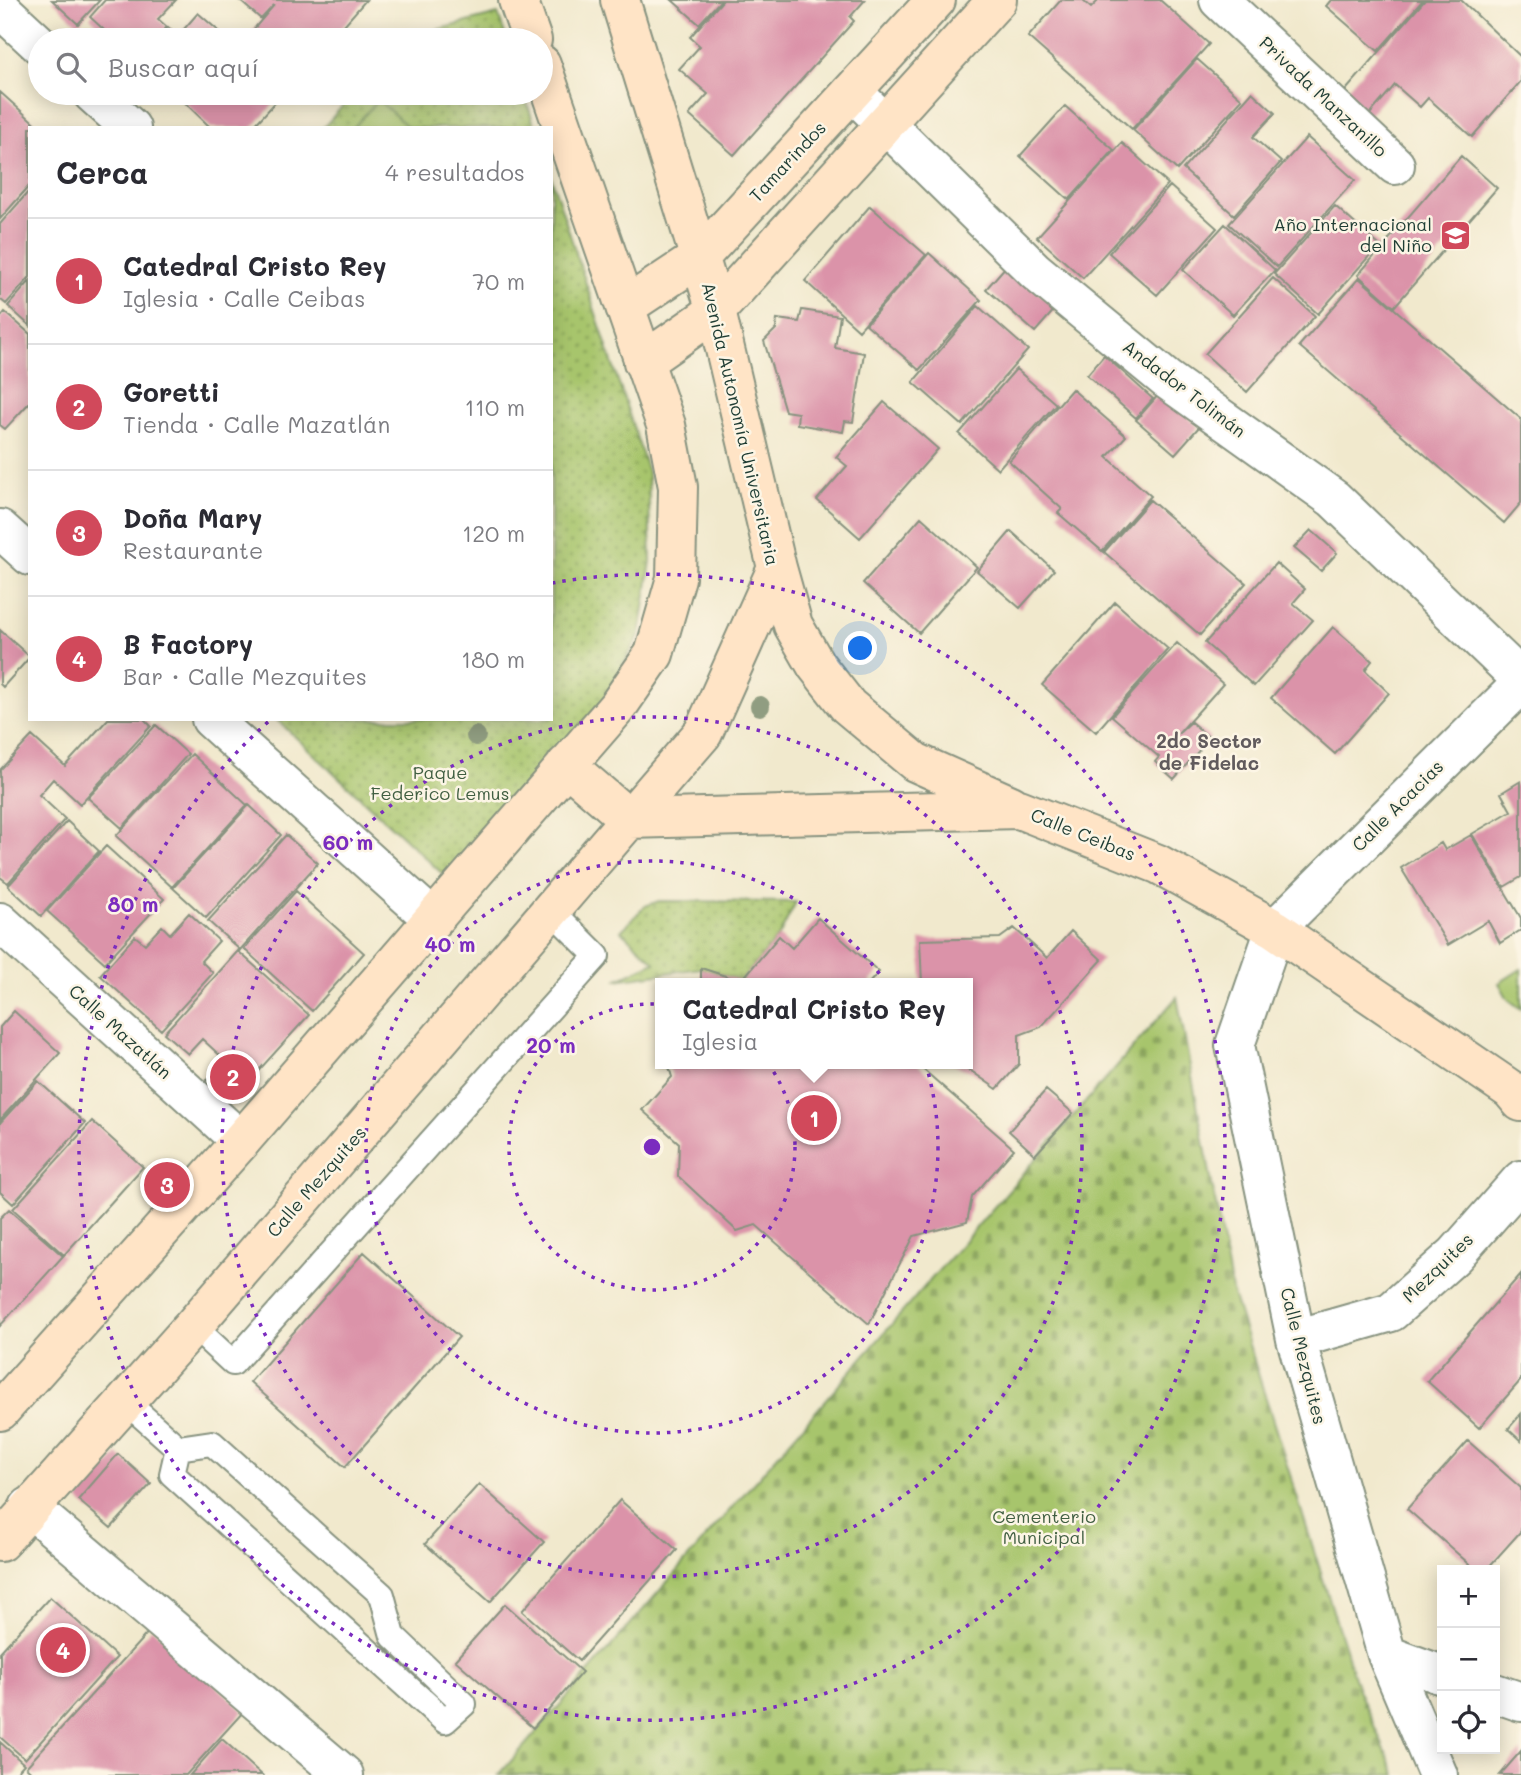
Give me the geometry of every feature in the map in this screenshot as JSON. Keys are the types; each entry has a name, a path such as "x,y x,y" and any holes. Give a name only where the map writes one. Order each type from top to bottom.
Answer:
{"street":[{"path":"519,0 528,28"},
{"name":"Avenida Autonomía Universitaria","path":"621,0 716,310 777,568 703,733 629,818"},
{"name":"Tamarindos","path":"625,307 699,258 936,0"},
{"path":"643,362 716,310 998,0"},
{"name":"Privada Manzanillo","path":"1219,0 1395,165"},
{"path":"0,8 28,34"},
{"name":"Andador Tolimán","path":"853,92 1035,271 1166,379 1334,499 1521,681"},
{"path":"4,1399 241,1141 618,706 654,653 676,578 678,487 666,425 553,99"},
{"path":"105,105 129,126"},
{"path":"0,529 28,554"},
{"path":"777,568 793,625 817,665 848,706 915,762 1019,809"},
{"name":"Calle Acacias","path":"1275,929 1521,681"},
{"path":"213,721 432,918"},
{"path":"566,765 629,818"},
{"name":"Calle Ceibas","path":"629,818 1019,809 1158,864 1275,929 1517,1094"},
{"name":"Calle Mezquites","path":"0,1542 193,1326 629,818"},
{"name":"Calle Mazatlán","path":"0,922 241,1141"},
{"name":"Calle Mezquites","path":"1275,929 1235,1045 1296,1339 1387,1655 1438,1775"},
{"name":"Mezquites","path":"1296,1339 1391,1312 1455,1255 1521,1180"},
{"path":"29,1507 344,1775"},
{"path":"1387,1655 1437,1673"},
{"path":"1500,1695 1521,1702"}],"lane":[{"path":"193,1326 233,1363 597,956 551,910"},
{"path":"125,1401 178,1448 212,1443 382,1595 393,1636 464,1704 445,1721 172,1474 178,1448"}],"green space":[{"path":"498,14 503,28 444,28"},
{"path":"343,105 528,105 534,126 325,126"},
{"path":"374,105 384,105 407,126 355,126"},
{"name":"Paque Federico Lemus","path":"553,183 648,472 651,561 640,634 605,698 446,877 278,721 553,721"},
{"path":"659,901 796,902 779,936 744,978 732,978 701,968 616,980 655,962 621,931 645,906"},
{"path":"1521,969 1521,1009 1508,999 1499,983"},
{"name":"Cementerio Municipal","path":"1177,997 1232,1291 1357,1687 1396,1775 499,1775"}],"building":[{"path":"52,0 100,0 78,24"},
{"path":"105,0 176,0 158,19 166,28 102,28 90,17"},
{"path":"239,0 366,0 342,28 255,28 274,5 261,19"},
{"path":"672,0 721,0 699,24"},
{"path":"723,0 865,0 850,17 854,21 734,155 689,115 708,94 679,69 700,46 690,37"},
{"path":"1061,0 1082,0 1091,8 1099,0 1160,0 1209,44 1132,129 1028,37"},
{"path":"1331,0 1423,0 1378,51 1326,6"},
{"path":"1425,0 1461,0 1521,57 1521,81 1472,137 1428,98 1420,107 1395,85 1364,121 1339,98"},
{"path":"198,13 215,28 185,28"},
{"path":"1197,59 1242,99 1177,170 1133,130"},
{"path":"0,92 38,126 28,126 28,187 0,219"},
{"path":"1252,92 1275,113 1253,137 1281,162 1234,215 1183,169"},
{"path":"187,105 273,105 254,126 209,126"},
{"path":"1065,106 1114,150 1069,200 1020,156"},
{"path":"1307,137 1355,180 1277,267 1229,224"},
{"path":"1122,143 1168,184 1083,278 1037,237"},
{"path":"1461,156 1497,188 1394,307 1358,275"},
{"path":"1170,186 1217,228 1157,295 1109,253"},
{"path":"28,192 28,279 6,304 0,299 0,224"},
{"path":"870,206 926,255 859,330 805,281"},
{"path":"1335,206 1379,245 1318,314 1274,274"},
{"path":"1225,224 1275,270 1233,315 1183,270"},
{"path":"929,253 981,300 919,370 866,324"},
{"path":"1007,265 1056,308 1035,332 986,289"},
{"path":"1273,278 1315,316 1247,392 1205,354"},
{"path":"1359,278 1521,419 1521,503 1504,523 1299,346"},
{"path":"28,283 28,324 8,306"},
{"path":"978,306 1028,350 962,425 913,382"},
{"path":"802,310 840,316 835,348 864,353 853,422 845,421 843,432 797,424 798,413 785,411 764,341 776,329 777,319 799,322"},
{"path":"5,312 28,332 28,404 5,429 0,425 0,318"},
{"path":"1104,355 1153,399 1136,418 1087,375"},
{"path":"1016,369 1056,404 998,469 959,434"},
{"path":"1072,389 1126,436 1107,457 1151,496 1102,551 1058,513 1062,509 1009,461"},
{"path":"1160,393 1199,427 1175,454 1136,420"},
{"path":"884,402 938,449 860,538 817,500 847,466 836,457"},
{"path":"1150,500 1246,583 1200,635 1104,552"},
{"path":"921,517 977,567 919,633 863,583"},
{"path":"1311,530 1337,553 1321,571 1294,548"},
{"path":"1011,531 1054,570 1020,608 977,571"},
{"path":"1276,563 1305,589 1293,603 1313,620 1254,686 1205,643"},
{"path":"1115,602 1168,649 1096,732 1042,685"},
{"path":"1333,627 1372,661 1365,670 1389,693 1335,754 1271,698"},
{"path":"0,630 28,655 28,659 3,687 0,684"},
{"path":"1177,643 1223,684 1178,734 1191,722 1210,738 1174,779 1155,762 1159,757 1112,716"},
{"path":"106,721 146,721 151,726 80,804 53,779 39,795 65,819 8,883 0,877 0,770 32,736 65,766"},
{"path":"156,725 188,754 122,828 88,798"},
{"path":"192,754 247,805 172,887 116,836"},
{"path":"1521,781 1521,877 1504,887 1472,834 1511,811 1501,793"},
{"path":"249,805 281,835 206,918 173,888"},
{"path":"67,821 99,851 41,916 8,886"},
{"path":"286,835 318,863 240,950 208,921"},
{"path":"1471,835 1521,918 1521,930 1500,943 1488,921 1448,945 1401,868 1441,843 1445,850"},
{"path":"106,846 164,899 105,963 47,911"},
{"path":"296,891 364,953 312,1011 244,949"},
{"path":"189,913 219,941 201,961 213,973 161,1030 100,975 135,936 145,944 162,926 170,934"},
{"path":"818,918 879,972 874,978 744,978 779,936 792,948"},
{"path":"1014,928 1047,958 1071,931 1102,960 1041,1027 1019,1035 1019,1064 997,1089 966,1069 973,1069 973,978 922,978 920,940 1000,938"},
{"path":"238,951 309,1015 231,1101 207,1080 225,1060 202,1039 188,1054 164,1033"},
{"path":"701,968 732,978 701,978"},
{"path":"14,1011 60,1053 0,1120 0,1027"},
{"path":"670,1069 923,1069 1014,1149 972,1197 967,1222 914,1236 869,1324 756,1225 737,1231 678,1176 679,1143 642,1110 672,1077"},
{"path":"38,1081 85,1123 13,1204 0,1192 0,1123"},
{"path":"1046,1090 1073,1113 1035,1155 1009,1131"},
{"path":"92,1121 143,1167 64,1255 13,1209"},
{"path":"9,1209 63,1256 0,1326 0,1218"},
{"path":"364,1252 459,1337 345,1467 250,1382"},
{"path":"1521,1274 1521,1380 1479,1428 1427,1381"},
{"path":"1521,1414 1521,1441 1508,1429"},
{"path":"1468,1441 1521,1488 1521,1531 1490,1565 1470,1565 1407,1509"},
{"path":"118,1454 151,1484 111,1528 78,1500"},
{"path":"479,1484 544,1542 490,1602 425,1544"},
{"path":"620,1500 677,1550 579,1661 522,1611"},
{"path":"50,1597 117,1657 25,1759 0,1737 0,1652"},
{"path":"505,1604 582,1672 533,1728 455,1660"},
{"path":"152,1628 244,1711 186,1775 35,1775 26,1767"},
{"path":"222,1739 262,1775 190,1775"},
{"path":"0,1742 24,1764 14,1775 0,1775"},
{"path":"1521,1751 1521,1775 1500,1775"}],"place":[{"name":"Año Internacional del Niño","path":"1455,235"},
{"name":"Goretti","path":"233,1077"},
{"name":"Catedral Cristo Rey","path":"814,1118"},
{"name":"Doña Mary","path":"167,1185"},
{"name":"B Factory","path":"63,1650"}],"district":[{"name":"2do Sector de Fidelac","path":"1209,752"}]}
